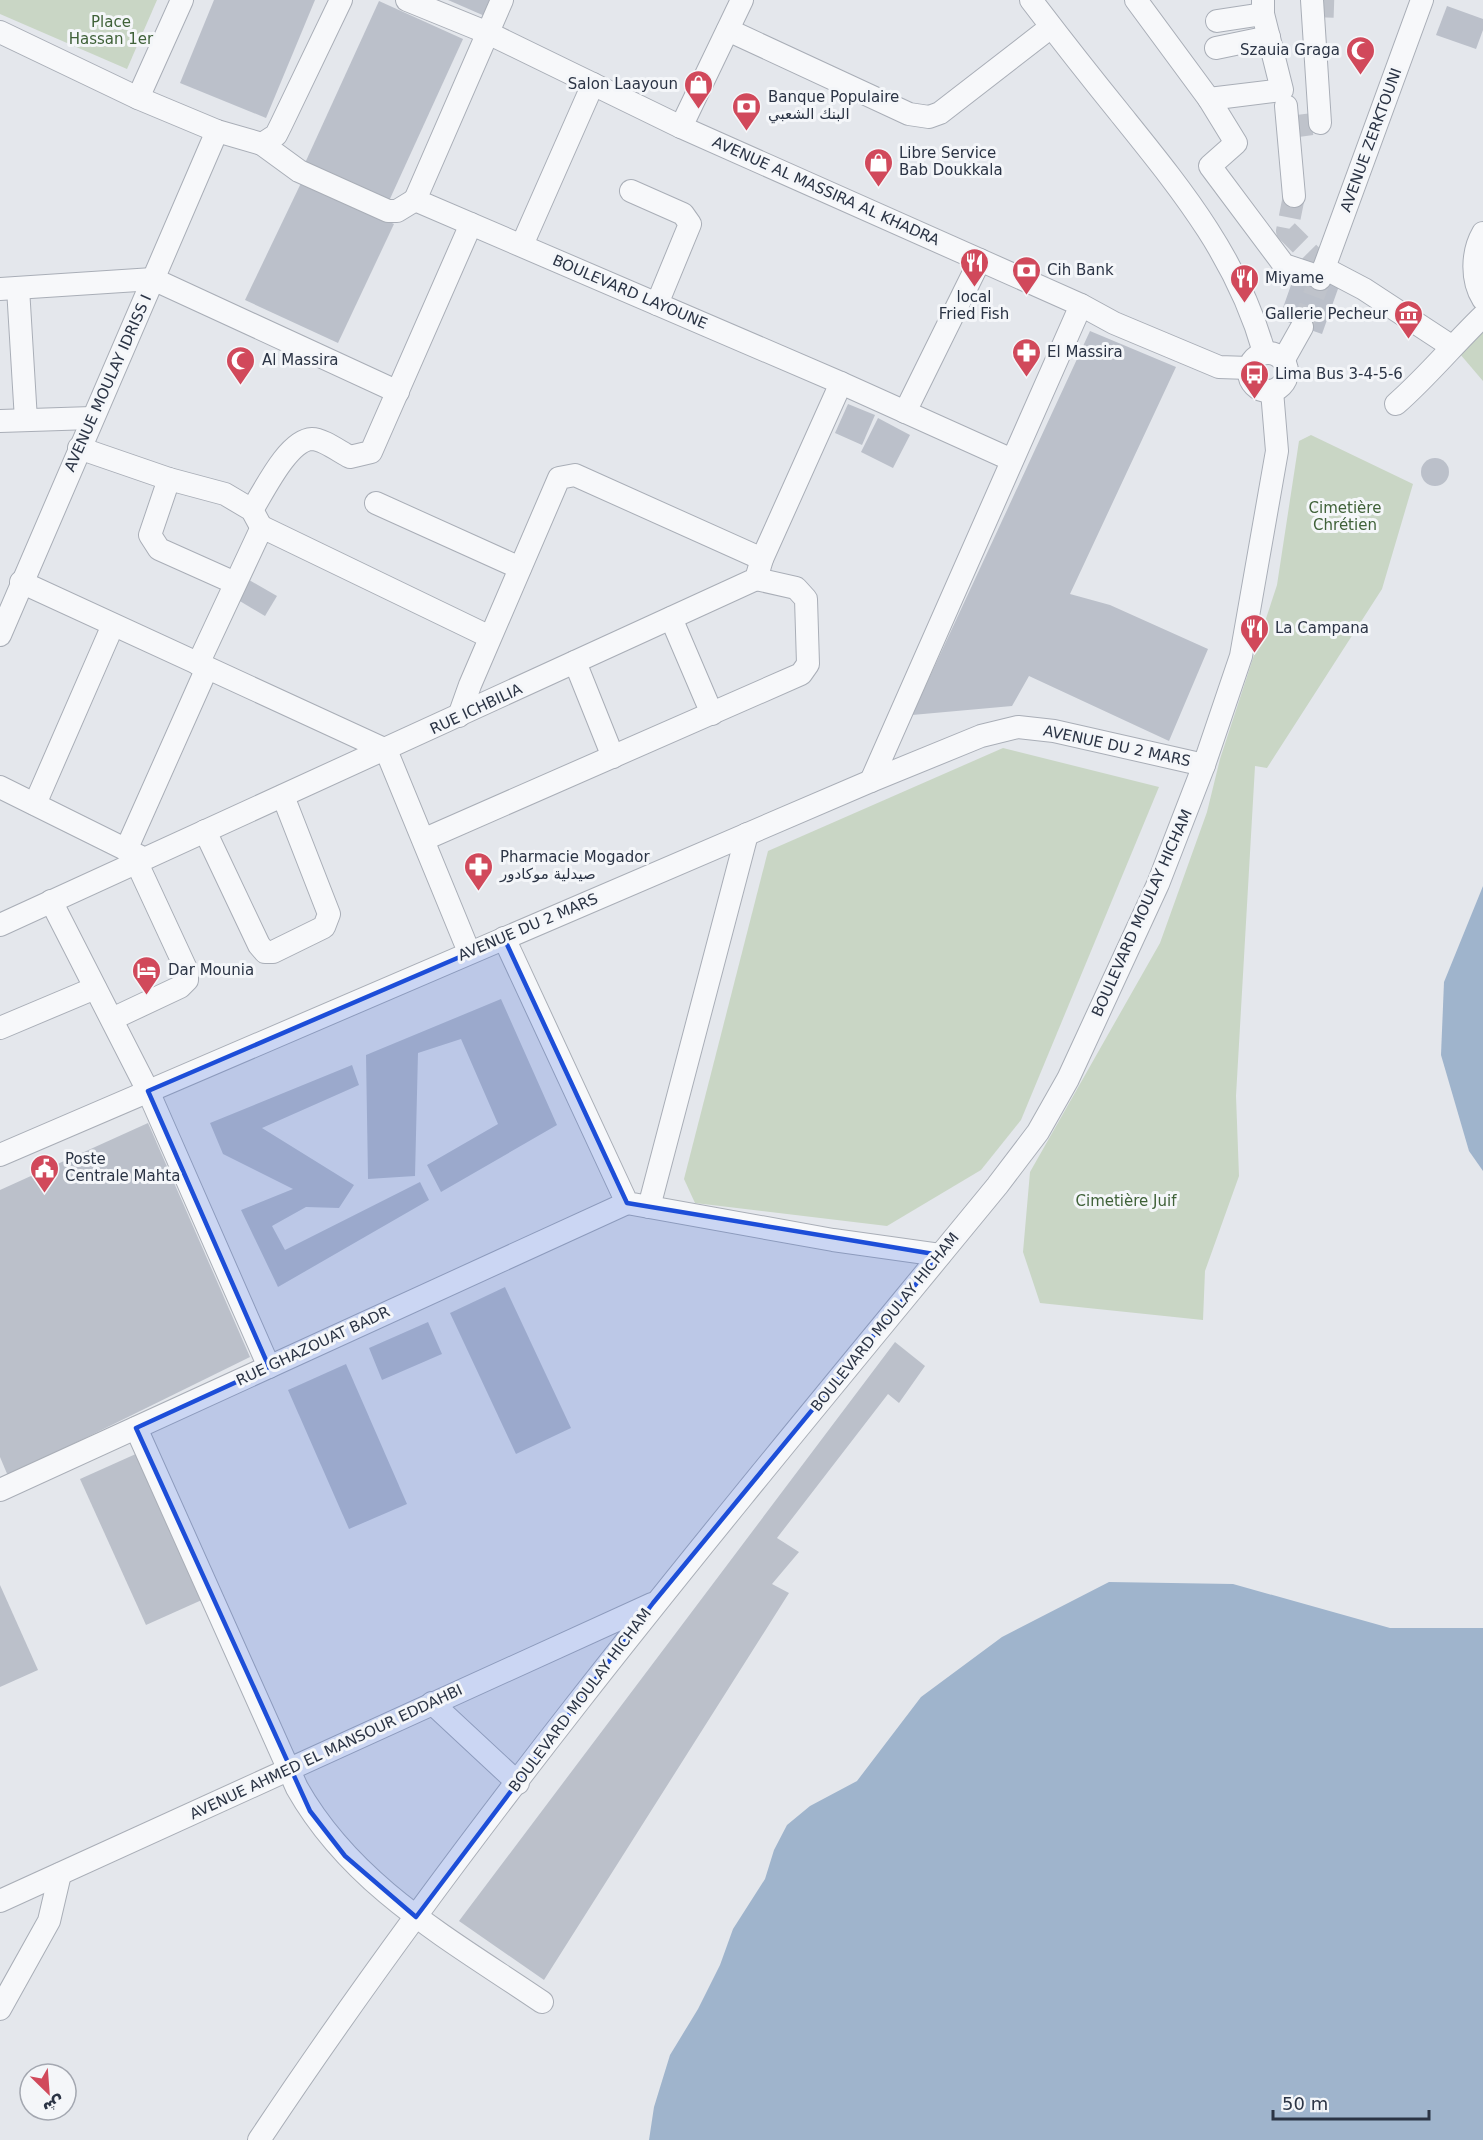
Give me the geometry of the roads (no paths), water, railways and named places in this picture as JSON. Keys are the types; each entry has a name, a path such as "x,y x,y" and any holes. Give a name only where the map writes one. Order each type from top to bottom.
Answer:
{"street":[{"path":"138,98 182,0"},
{"path":"262,144 276,135 341,0"},
{"name":"AVENUE AL MASSIRA AL KHADRA","path":"407,0 488,33 681,127 980,260 1113,323 1219,367 1249,369"},
{"path":"0,32 138,98 217,131 262,144 299,171 388,211 396,211 415,200 502,0"},
{"path":"681,127 742,0"},
{"path":"1031,0 1180,186 1235,274 1274,356 1288,369 1287,379 1281,387 1272,391 1257,388 1249,376 1249,369 1257,355 1274,356 1302,327"},
{"path":"1136,0 1209,99 1236,143 1210,166 1180,186"},
{"path":"1312,0 1320,123"},
{"name":"AVENUE ZERKTOUNI","path":"1321,275 1422,0"},
{"path":"1209,99 1282,90 1263,7 1217,21"},
{"path":"728,30 909,114 929,117 940,113 1052,27"},
{"path":"1216,48 1269,37"},
{"path":"522,245 593,84"},
{"path":"1286,106 1294,196"},
{"name":"AVENUE MOULAY IDRISS I","path":"0,635 12,591 79,448 217,131"},
{"path":"1210,166 1284,265 1364,289 1452,346"},
{"path":"631,191 683,214 690,224 657,304"},
{"name":"BOULEVARD LAYOUNE","path":"415,200 841,383 1012,460"},
{"path":"135,856 202,666 236,583 257,518 288,452 302,442 314,439 350,457 371,452 471,224"},
{"path":"1482,234 1475,249 1475,262 1476,279 1483,299"},
{"path":"905,412 980,260"},
{"path":"26,420 9,289 153,279 398,392"},
{"path":"871,781 1081,306"},
{"path":"1396,404 1420,383 1452,346 1483,316"},
{"path":"759,569 841,383"},
{"name":"BOULEVARD MOULAY HICHAM","path":"259,2140 416,1917 653,1603 940,1255 1038,1131 1068,1079 1158,884 1204,765 1243,644 1277,452 1272,391"},
{"path":"0,421 92,418"},
{"path":"79,448 169,479 225,494 257,518 490,637"},
{"path":"424,839 793,678 806,669 806,599 796,588 585,479 568,474 559,478 555,484 459,716"},
{"path":"169,479 150,535 153,542 159,549 236,583"},
{"path":"376,503 520,567"},
{"name":"RUE ICHBILIA","path":"0,925 51,901 135,856 205,831 671,618 759,569"},
{"path":"12,591 113,625 386,750 470,952"},
{"path":"671,618 712,714"},
{"path":"35,804 113,625"},
{"path":"575,662 614,757"},
{"name":"AVENUE DU 2 MARS","path":"0,1155 470,952 981,736 1018,727 1054,731 1204,765"},
{"path":"0,787 135,856 187,971 187,980 180,987 112,1019"},
{"path":"205,831 259,945 266,952 273,952 324,927 330,914 283,796"},
{"path":"650,1207 747,834"},
{"path":"51,901 148,1091 269,1367"},
{"path":"504,938 627,1203 833,1240 940,1255"},
{"path":"0,1028 95,988"},
{"name":"RUE GHAZOUAT BADR","path":"0,1490 627,1203"},
{"path":"136,1428 310,1811 345,1856 416,1917 542,2002"},
{"name":"AVENUE AHMED EL MANSOUR EDDAHBI","path":"0,1901 653,1603"},
{"path":"432,1702 518,1783"},
{"path":"0,2008 49,1921 60,1874"}],"water":[{"path":"1483,886 1483,1171 1469,1151 1441,1055 1444,982"},
{"path":"1109,1582 1233,1584 1390,1628 1483,1628 1483,2140 649,2140 654,2107 670,2055 698,2009 720,1965 733,1929 765,1879 774,1850 787,1825 810,1806 857,1781 921,1697 1002,1637"}],"tunnel":[{"path":"1312,6 1342,7"},
{"path":"1290,127 1320,123"},
{"path":"1294,196 1287,231 1324,268"},
{"path":"1302,327 1320,279"}],"place":[{"name":"Szauia Graga","path":"1361,76"},
{"name":"Salon Laayoun","path":"699,110"},
{"name":"Banque Populaire البنك الشعبي","path":"747,132"},
{"name":"Libre Service Bab Doukkala","path":"878,188"},
{"name":"local Fried Fish","path":"974,288"},
{"name":"Cih Bank","path":"1026,296"},
{"name":"Miyame","path":"1244,304"},
{"name":"Gallerie Pecheur","path":"1409,340"},
{"name":"El Massira","path":"1026,378"},
{"name":"Al Massira","path":"241,386"},
{"name":"Lima Bus 3-4-5-6","path":"1254,400"},
{"name":"La Campana","path":"1254,654"},
{"name":"Pharmacie Mogador صيدلية موكادور","path":"479,892"},
{"name":"Dar Mounia","path":"147,996"},
{"name":"Poste Centrale Mahta","path":"44,1194"}],"park label":[{"name":"Place Hassan 1er","path":"111,30"},
{"name":"Cimetière Chrétien","path":"1345,516"},
{"name":"Cimetière Juif","path":"1126,1201"}]}
